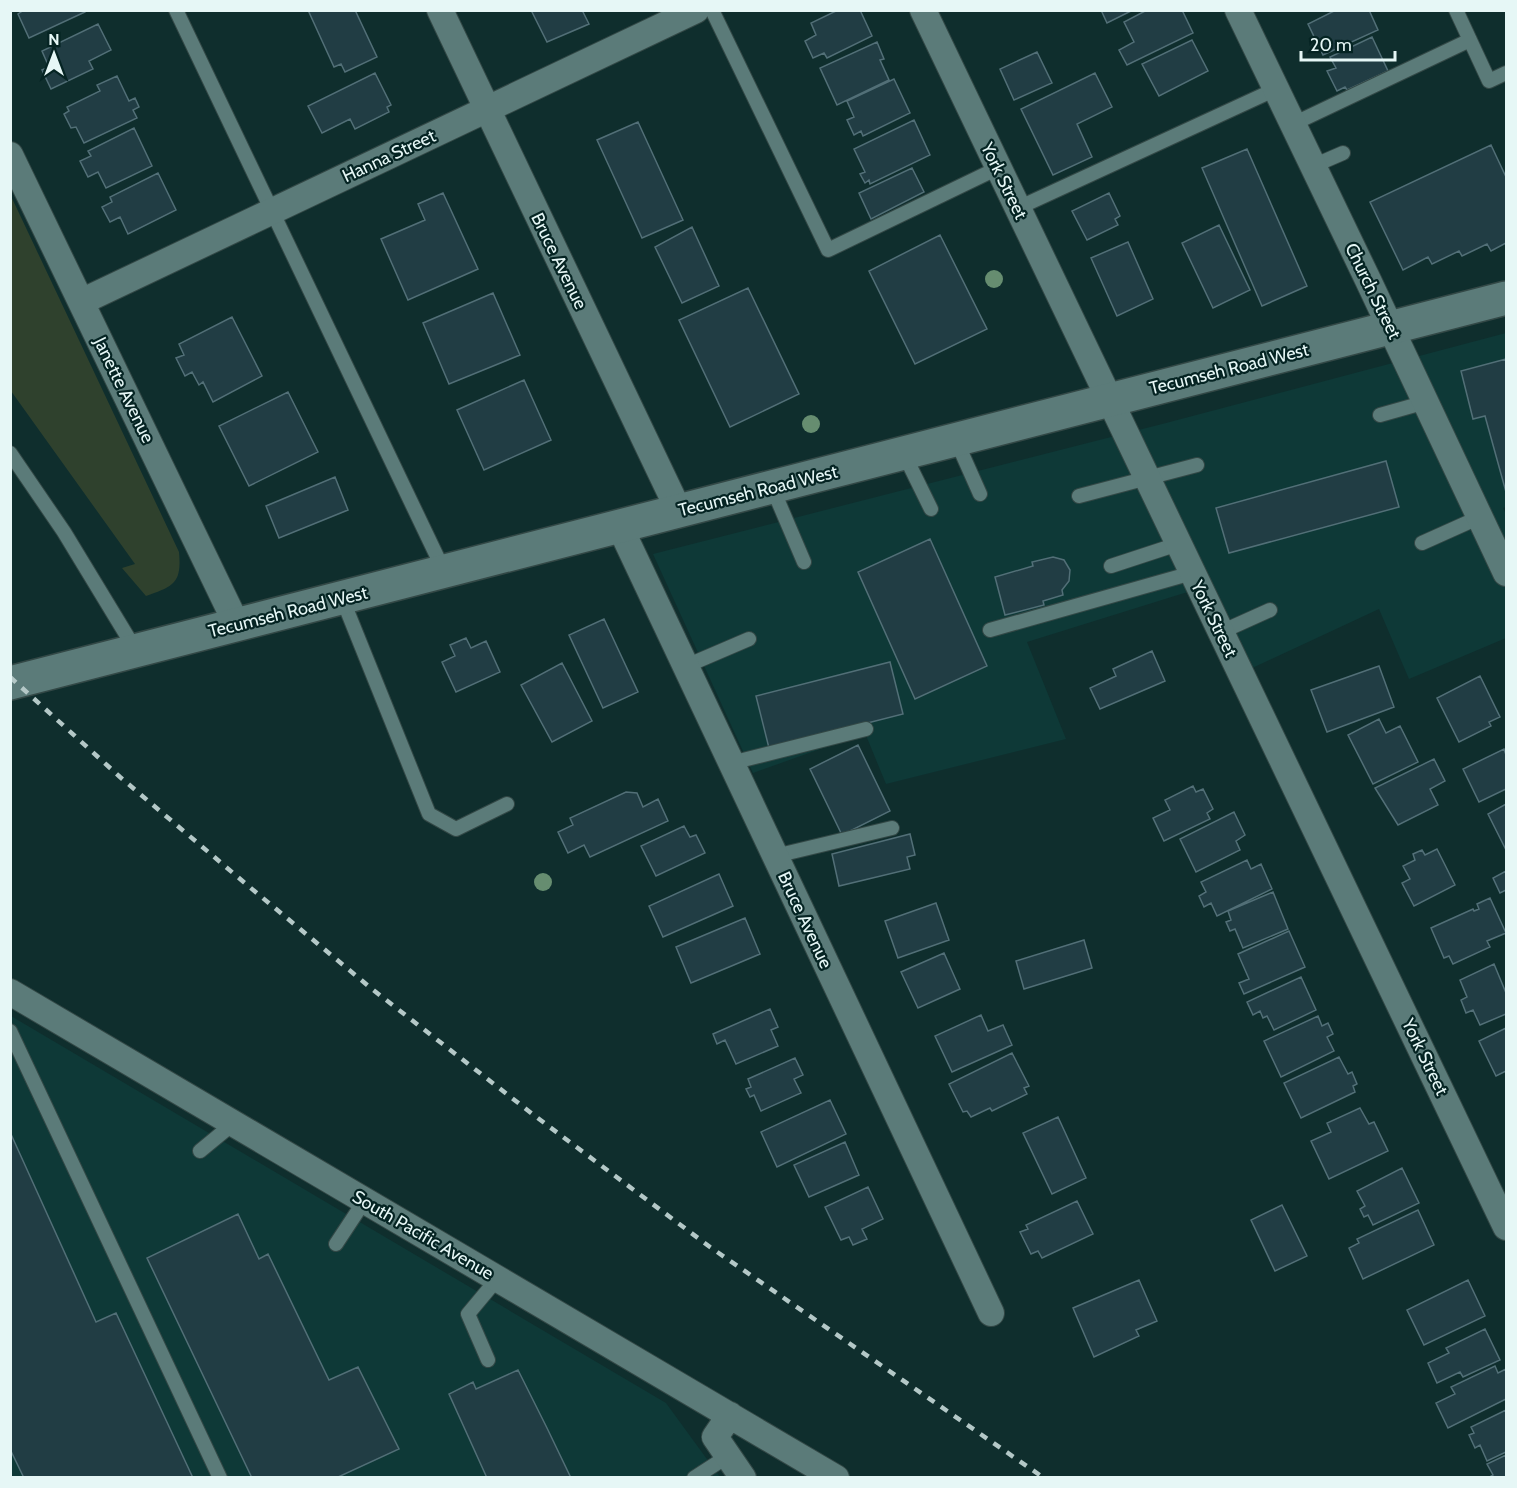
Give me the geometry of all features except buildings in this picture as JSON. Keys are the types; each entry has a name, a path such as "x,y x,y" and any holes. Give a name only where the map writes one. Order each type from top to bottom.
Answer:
{"main road":[{"name":"Tecumseh Road West","path":"10,683 1506,298"}],"street":[{"name":"Bruce Avenue","path":"440,10 679,511"},
{"name":"Hanna Street","path":"81,302 696,10"},
{"name":"York Street","path":"923,10 1506,1227"},
{"name":"Church Street","path":"1238,10 1506,573"},
{"name":"Janette Avenue","path":"10,155 237,625"},
{"name":"Bruce Avenue","path":"620,527 991,1313"},
{"name":"South Pacific Avenue","path":"10,992 836,1478"},
{"path":"730,1415 715,1437 743,1478"}],"lane":[{"path":"176,10 445,572"},
{"path":"712,10 828,250 998,168"},
{"path":"1456,10 1489,81 1506,73"},
{"path":"1293,124 1470,40"},
{"path":"1018,208 1275,89"},
{"path":"1313,166 1343,153"},
{"path":"1380,415 1426,402"},
{"path":"956,440 980,494"},
{"path":"10,453 64,532 136,651"},
{"path":"904,453 931,508"},
{"path":"1079,496 1197,465"},
{"path":"772,487 804,562"},
{"path":"1422,543 1480,517"},
{"path":"1111,566 1178,544"},
{"path":"990,630 1192,573"},
{"path":"342,598 429,814 456,829 507,804"},
{"path":"1221,632 1270,610"},
{"path":"686,666 749,639"},
{"path":"731,763 866,729"},
{"path":"775,856 892,828"},
{"path":"10,1030 220,1478"},
{"path":"200,1151 234,1123"},
{"path":"336,1244 364,1200"},
{"path":"488,1360 468,1314 498,1278"},
{"path":"694,1478 728,1456"}],"shaded area":[{"path":"10,194 179,552 179,571 174,582 146,596 122,568 135,564 11,391"},
{"path":"1506,333 1506,507 1503,508 1506,514 1506,638 1409,679 1379,609 1248,670 1210,585 1027,642 1066,739 886,784 865,733 753,773 653,554 1166,423"},
{"path":"11,1016 666,1403 720,1477 11,1478"}],"railway":[{"path":"10,677 120,777 246,884 372,989 535,1116 710,1247 1044,1478"}]}
